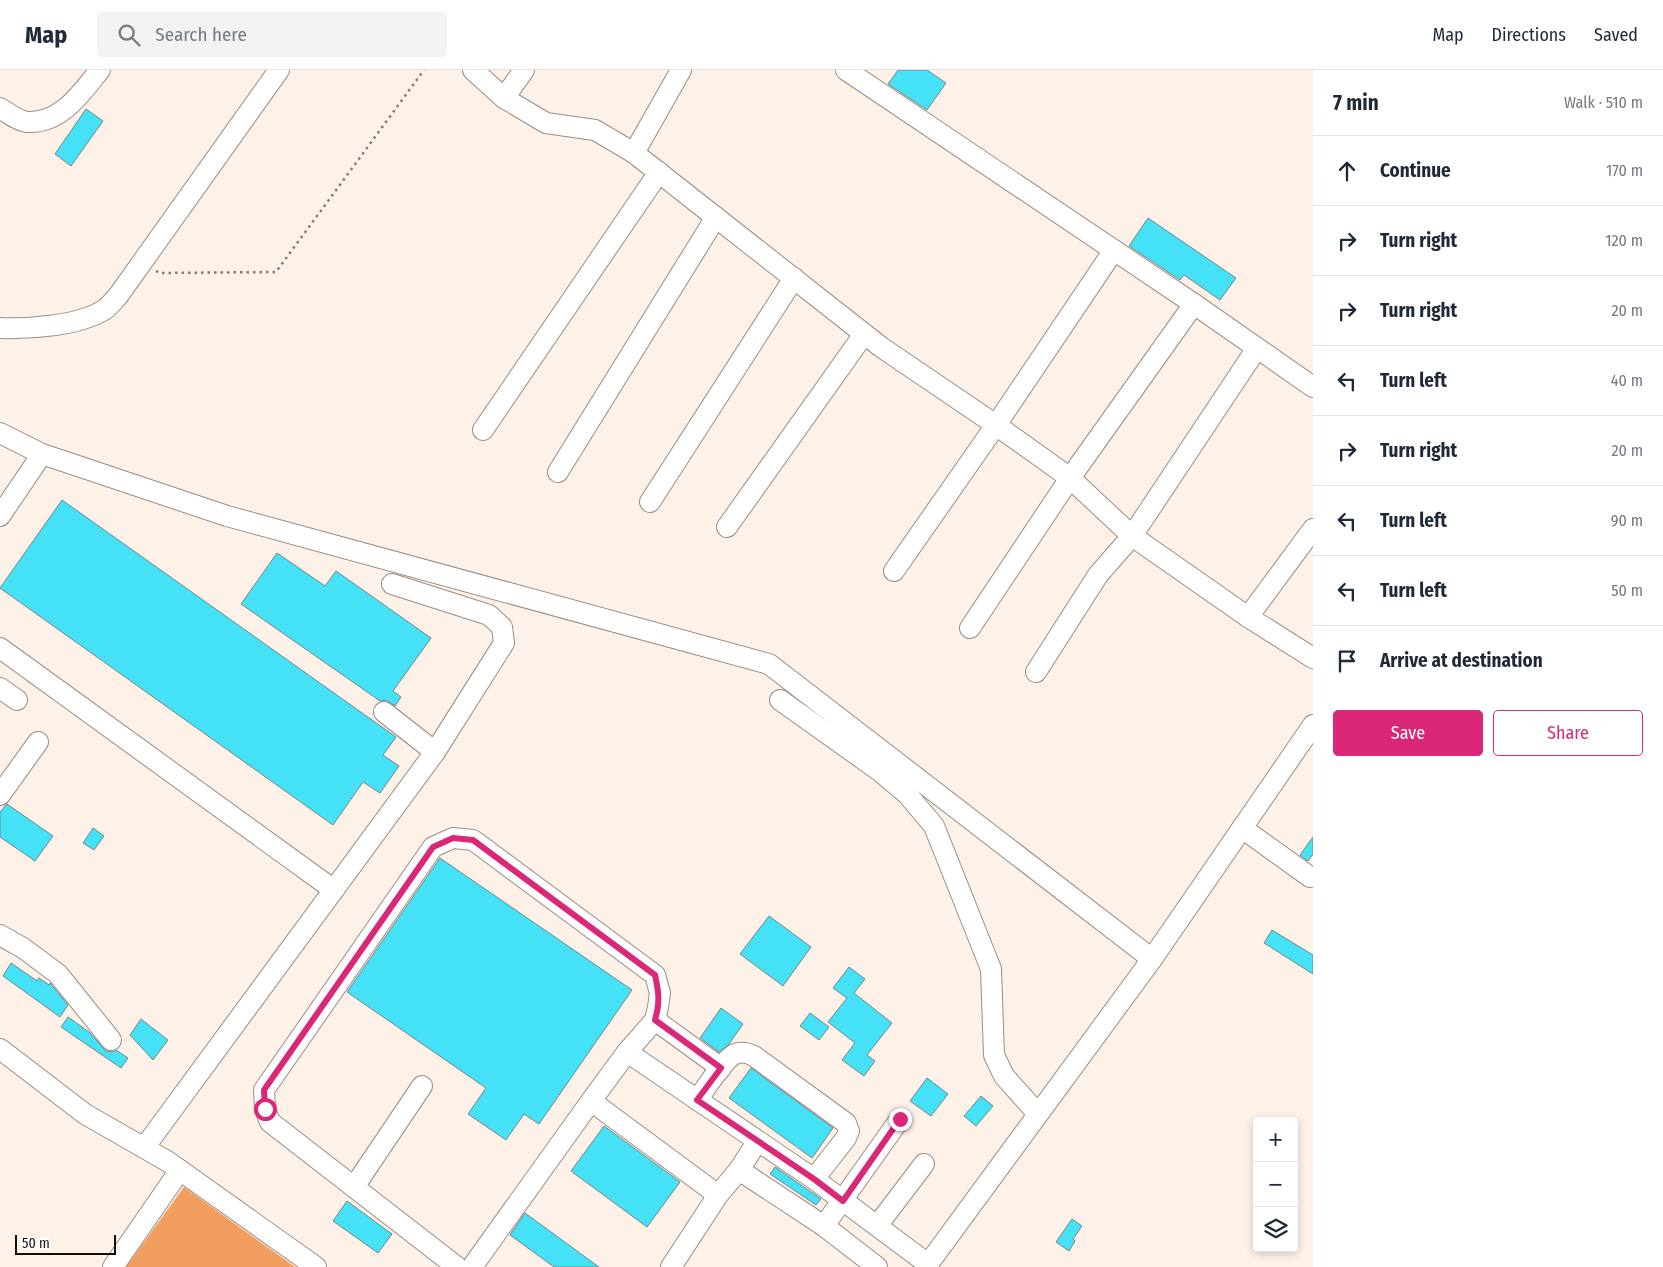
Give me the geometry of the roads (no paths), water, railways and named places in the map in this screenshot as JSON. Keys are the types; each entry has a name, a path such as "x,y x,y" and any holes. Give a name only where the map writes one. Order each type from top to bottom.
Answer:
{"street":[{"path":"0,108 26,122 46,120 67,107 100,70"},
{"path":"0,328 50,326 91,316 105,309 118,296 279,70"},
{"path":"472,70 504,98 546,123 595,130 634,153 881,348 996,425 1070,478 1132,536 1248,616 1313,658"},
{"path":"504,98 524,70"},
{"path":"634,153 681,70"},
{"path":"846,70 1194,304 1313,387"},
{"path":"483,430 659,172"},
{"path":"558,472 716,217"},
{"path":"894,571 996,425 1114,250"},
{"path":"650,502 794,278"},
{"path":"970,628 1070,478 1194,304"},
{"path":"727,527 864,334"},
{"path":"1036,672 1098,575 1132,536 1257,348"},
{"path":"0,433 42,454 227,516 770,664 1152,959"},
{"path":"0,516 42,454"},
{"path":"1248,616 1313,529"},
{"path":"144,1148 435,752 504,644 502,627 489,615 392,584"},
{"path":"0,648 334,890"},
{"path":"0,688 17,700"},
{"path":"780,700 881,772 907,794 934,826 991,969 994,1056 1004,1076 1038,1114"},
{"path":"384,712 435,752"},
{"path":"627,1052 814,1179 927,1265 1152,959 1313,724"},
{"path":"0,795 38,742"},
{"path":"1242,828 1310,877"},
{"path":"457,1267 270,1122 265,1109 264,1090 433,847 453,838 473,840 655,975 660,993 655,1020 627,1052 472,1267"},
{"path":"0,936 23,948 58,974 111,1040"},
{"path":"655,1020 721,1068"},
{"path":"0,1048 85,1114 180,1170 316,1267"},
{"path":"697,1100 727,1060 736,1053 744,1052 754,1056 846,1123 850,1131 814,1179"},
{"path":"354,1187 422,1086"},
{"path":"591,1101 718,1195"},
{"path":"824,1226 900,1119"},
{"path":"671,1267 718,1195 739,1170 757,1142"},
{"path":"877,1226 924,1164"},
{"path":"113,1267 180,1170"},
{"path":"739,1170 824,1226 877,1267"}]}
